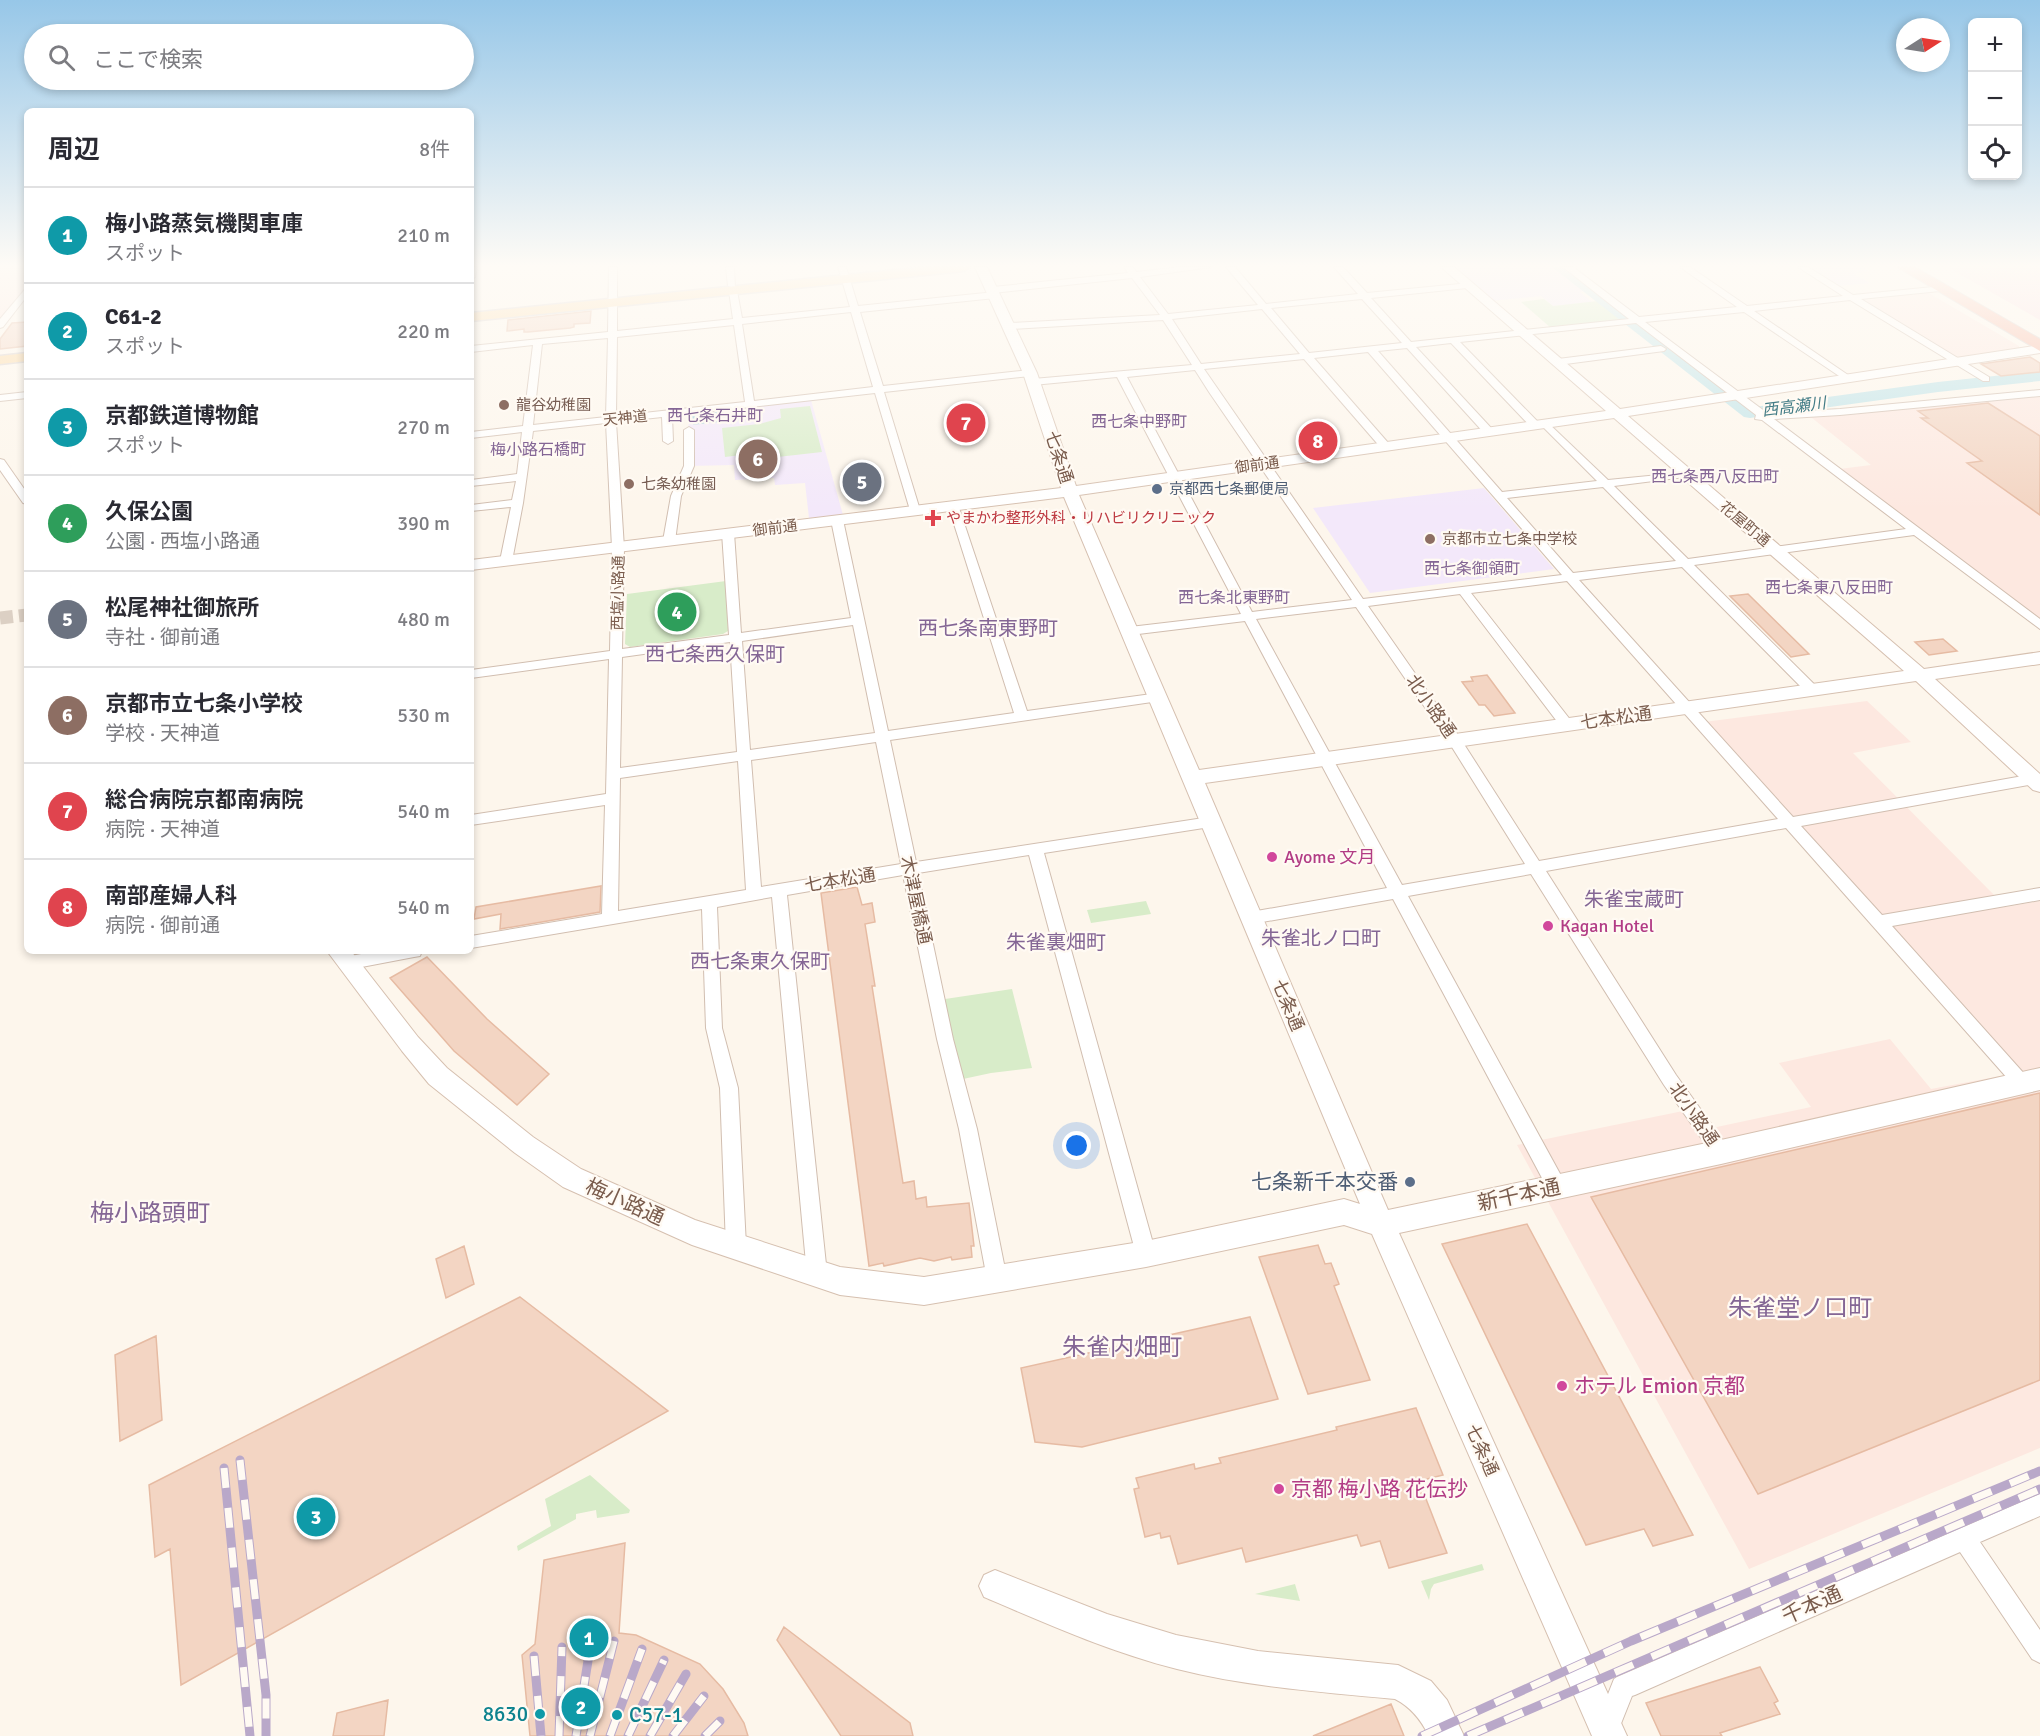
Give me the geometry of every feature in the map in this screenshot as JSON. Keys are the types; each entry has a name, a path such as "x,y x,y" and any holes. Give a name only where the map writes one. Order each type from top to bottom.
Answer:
{"main road":[{"path":"0,360 24,357"},
{"path":"0,365 24,362"}],"street":[{"path":"474,350 490,348"},
{"path":"506,561 522,477 537,348"},
{"name":"西塩小路通","path":"610,918 615,774 618,548 611,420 612,348"},
{"path":"742,348 750,404"},
{"path":"865,348 915,510"},
{"name":"七条通","path":"1019,348 1032,378 1070,492 1381,1224 1605,1733"},
{"name":"北小路通","path":"1187,348 1455,741 1670,1080 1721,1152"},
{"path":"1299,348 1386,447"},
{"name":"天神道","path":"474,435 878,391 1032,378 1121,375 1380,348"},
{"path":"1412,348 1489,432"},
{"path":"1461,348 1604,483 1813,691"},
{"name":"花屋町通","path":"1542,348 1615,414 1921,676 2037,782"},
{"path":"1666,348 1730,397"},
{"path":"1803,348 1848,379"},
{"path":"1935,348 1986,379"},
{"name":"御前通","path":"474,565 1070,492 1730,397 2040,348"},
{"path":"1371,349 1569,576 1880,922 2031,1081"},
{"path":"1558,362 1660,349 1758,415 1917,531 2040,625"},
{"path":"1121,375 1173,477 1557,1187"},
{"path":"1758,415 1848,412 2040,393"},
{"path":"0,398 24,395"},
{"path":"667,414 668,441"},
{"path":"669,541 676,496 689,466 689,430"},
{"path":"0,462 22,484"},
{"path":"1498,496 1685,474"},
{"path":"474,483 522,477"},
{"path":"474,508 518,503"},
{"path":"953,505 1022,716"},
{"name":"木津屋橋通","path":"837,520 880,736 945,1039 963,1107 997,1279"},
{"path":"1130,631 1686,563 1917,531"},
{"path":"728,533 742,756 754,895"},
{"path":"1463,590 1567,725"},
{"path":"474,674 856,621"},
{"name":"七本松通","path":"1191,778 2039,659"},
{"path":"615,774 1159,697"},
{"path":"1251,918 1790,822 2037,782"},
{"path":"474,820 614,798"},
{"name":"七本松通","path":"474,941 1035,848 1210,822"},
{"path":"1035,848 1146,1254"},
{"path":"779,890 817,1274"},
{"path":"1880,922 2040,894"},
{"path":"709,903 714,1029 729,1088 736,1246"},
{"path":"342,957 378,954"},
{"name":"梅小路通","path":"342,957 438,1076 540,1157 572,1178 649,1214 817,1274 865,1285 924,1291 997,1279"},
{"name":"新千本通","path":"997,1279 1146,1254 1344,1212 1381,1224 1721,1152 2031,1081"},
{"name":"千本通","path":"1605,1733 1623,1688 1626,1686 2040,1505"},
{"path":"1964,1538 2040,1651"},
{"path":"995,1586 1091,1625 1176,1652 1233,1664 1398,1682 1419,1693 1435,1712 1447,1736"}],"shaded area":[{"path":"1940,348 2019,348 1961,357 1953,356"},
{"path":"2040,396 2040,620 1839,469 1871,465 1807,414 1848,415 1954,402"},
{"path":"811,400 843,515 809,518 805,483 775,485 774,478 735,480 734,465 687,466 689,413"},
{"name":"京都市立七条中学校","path":"1484,488 1554,569 1370,593 1313,508"},
{"path":"1867,701 1911,742 1853,753 2006,907 2040,901 2040,1448 1749,1569 1517,1145 1683,1111 1698,1131 1811,1107 1779,1063 1890,1039 1931,1089 2022,1072 1704,722"}],"green space":[{"path":"810,406 822,452 742,461 741,455 725,457 722,428 759,424 781,418 780,409"},
{"path":"726,581 728,631 723,634 630,647 625,644 627,594"},
{"path":"1146,901 1151,914 1091,923 1087,910"},
{"path":"1012,989 1032,1068 963,1079 953,1045 945,999"},
{"path":"590,1475 630,1510 629,1513 597,1518 596,1510 576,1514 576,1519 518,1551 517,1546 551,1526 545,1499"},
{"path":"1482,1564 1484,1570 1434,1584 1429,1600 1421,1581"},
{"path":"1295,1584 1300,1601 1255,1594"}],"water":[{"path":"730,411 731,420 694,424 693,415"}],"building":[{"path":"2030,357 2040,363 2040,372 2001,376 1981,364"},
{"path":"1988,403 2040,436 2040,515 1967,463 1982,461 1921,418 1928,418 1918,411"},
{"path":"1748,594 1809,654 1791,657 1730,596"},
{"path":"1943,639 1957,651 1929,655 1915,642"},
{"path":"1487,675 1515,713 1494,716 1485,705 1479,705 1462,682 1473,681 1471,677"},
{"path":"601,886 600,912 500,929 501,914 474,919 476,907"},
{"path":"857,887 862,905 872,903 875,922 865,924 875,986 872,986 903,1183 914,1181 916,1199 926,1197 927,1207 969,1203 974,1246 971,1246 972,1257 952,1260 951,1257 934,1261 920,1258 884,1266 883,1263 869,1266 821,893"},
{"path":"427,957 487,1019 549,1074 517,1105 454,1051 390,978"},
{"path":"2040,1093 2040,1380 1758,1494 1591,1197"},
{"name":"ホテル Emion 京都","path":"1527,1224 1693,1535 1653,1546 1644,1529 1586,1545 1442,1244"},
{"path":"1318,1245 1325,1264 1331,1263 1339,1284 1334,1286 1370,1380 1308,1394 1259,1257"},
{"path":"464,1246 474,1284 446,1298 436,1259"},
{"path":"520,1297 668,1411 181,1685 170,1549 155,1557 149,1485"},
{"path":"1250,1317 1278,1399 1082,1447 1035,1442 1021,1368"},
{"path":"156,1336 162,1420 120,1441 115,1355"},
{"name":"京都 梅小路 花伝抄","path":"1416,1408 1443,1475 1419,1481 1447,1553 1389,1568 1380,1541 1361,1546 1357,1535 1246,1562 1242,1548 1178,1564 1170,1536 1161,1538 1160,1533 1145,1537 1134,1489 1139,1488 1136,1478 1194,1464 1195,1469 1221,1463 1219,1458 1337,1430 1336,1427"},
{"path":"625,1543 619,1633 636,1635 700,1664 723,1689 744,1723 748,1736 530,1736 522,1655 535,1644 544,1560"},
{"path":"784,1627 910,1723 913,1736 841,1736 777,1640"},
{"path":"1760,1667 1778,1701 1774,1703 1780,1714 1720,1733 1722,1736 1661,1736 1646,1703"},
{"path":"388,1700 384,1736 333,1736 337,1713"},
{"path":"1391,1704 1404,1736 1313,1736"}],"waterway":[{"name":"西高瀬川","path":"1665,348 1750,413 1938,387 2040,376"}],"tunnel":[{"path":"0,618 24,615"}],"railway":[{"path":"240,1460 266,1695 266,1736"},
{"path":"224,1468 250,1736"},
{"path":"1422,1736 1631,1641 2040,1471"},
{"path":"1468,1736 2040,1489"},
{"path":"590,1736 614,1641"},
{"path":"576,1736 591,1642"},
{"path":"559,1736 562,1647"},
{"path":"610,1736 642,1649"},
{"path":"534,1656 541,1736"},
{"path":"628,1736 664,1660"},
{"path":"650,1736 686,1674"},
{"path":"673,1736 704,1696"},
{"path":"705,1736 720,1721"}],"place":[{"name":"龍谷幼稚園","path":"504,405"},
{"name":"総合病院京都南病院","path":"966,423"},
{"name":"南部産婦人科","path":"1318,441"},
{"name":"京都市立七条小学校","path":"758,459"},
{"name":"松尾神社御旅所","path":"862,482"},
{"name":"七条幼稚園","path":"629,484"},
{"name":"京都西七条郵便局","path":"1157,489"},
{"name":"やまかわ整形外科・リハビリクリニック","path":"933,518"},
{"name":"京都市立七条中学校","path":"1430,539"},
{"name":"久保公園","path":"677,612"},
{"name":"Ayome 文月","path":"1272,857"},
{"name":"Kagan Hotel","path":"1548,926"},
{"name":"七条新千本交番","path":"1410,1182"},
{"name":"ホテル Emion 京都","path":"1562,1386"},
{"name":"京都 梅小路 花伝抄","path":"1279,1489"},
{"name":"京都鉄道博物館","path":"316,1517"},
{"name":"梅小路蒸気機関車庫","path":"589,1638"},
{"name":"C61-2","path":"581,1707"},
{"name":"8630","path":"540,1714"},
{"name":"C57-1","path":"617,1715"}],"district":[{"name":"西七条石井町","path":"715,416"},
{"name":"西七条中野町","path":"1139,422"},
{"name":"梅小路石橋町","path":"538,450"},
{"name":"西七条西八反田町","path":"1715,477"},
{"name":"西七条御領町","path":"1472,569"},
{"name":"西七条東八反田町","path":"1829,588"},
{"name":"西七条北東野町","path":"1234,598"},
{"name":"西七条南東野町","path":"988,628"},
{"name":"西七条西久保町","path":"715,654"},
{"name":"朱雀宝蔵町","path":"1634,899"},
{"name":"朱雀北ノ口町","path":"1321,938"},
{"name":"朱雀裏畑町","path":"1056,942"},
{"name":"西七条東久保町","path":"760,961"},
{"name":"梅小路頭町","path":"150,1213"},
{"name":"朱雀堂ノ口町","path":"1800,1308"},
{"name":"朱雀内畑町","path":"1122,1347"}]}
